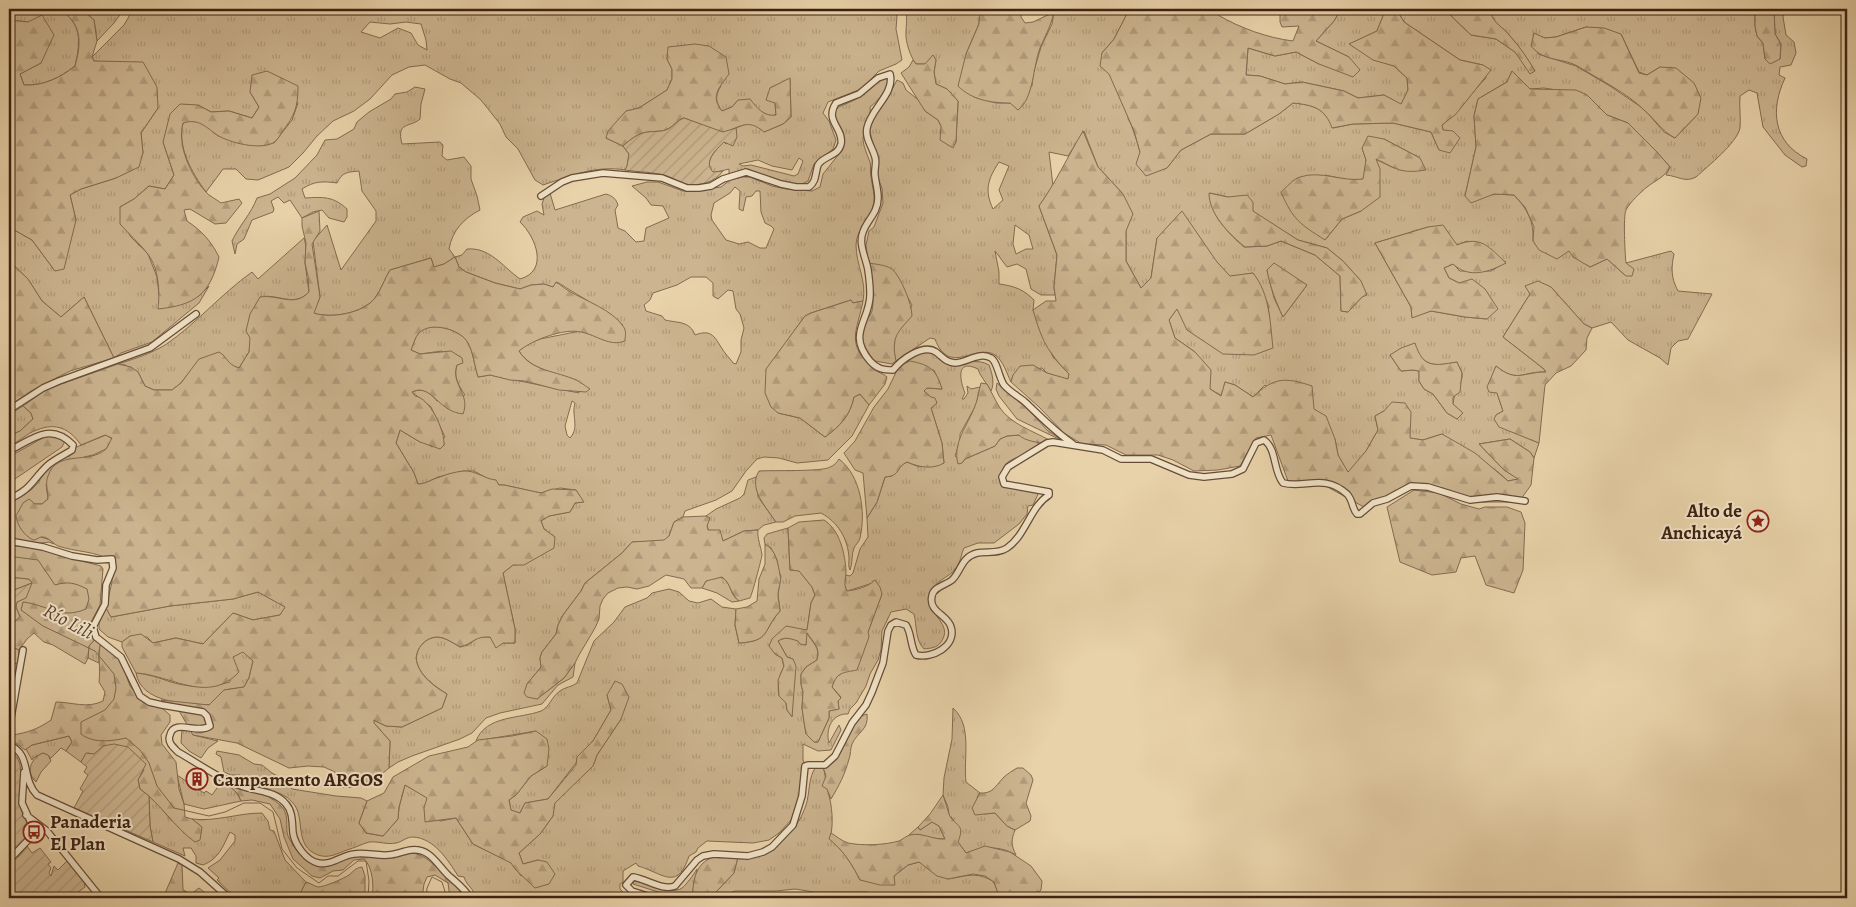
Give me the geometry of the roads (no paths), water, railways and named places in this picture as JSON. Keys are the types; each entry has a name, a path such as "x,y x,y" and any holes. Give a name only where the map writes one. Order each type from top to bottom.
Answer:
{"street":[{"path":"541,196 562,182 572,178 603,172 662,178 686,188 711,186 723,179 746,172 796,188 809,187 815,179 819,164 839,149 840,136 831,114 836,103 859,94 878,78 890,74 891,88 871,116 867,130 870,146 875,158 878,200 877,208 863,232 861,241 868,268 870,294 868,310 861,324 859,338 866,356 876,367 885,370 893,370 908,357 927,349 935,351 943,359 953,363 968,362 980,356 991,358 994,361 999,377 1006,387 1025,402 1050,427 1076,445"},
{"path":"9,410 43,388 150,348 196,314"},
{"path":"9,451 40,434 49,433 64,439 73,446 72,450 46,467 30,486 21,493 9,498"},
{"path":"654,898 632,891 626,885 633,877 670,888 675,886 697,860 704,856 714,854 748,856 764,852 793,825 802,796 806,766 825,766 829,763 835,756 852,723 866,705 883,662 888,631 891,625 896,622 909,628 913,650 916,655 928,656 946,646 951,637 952,628 949,622 932,604 931,596 934,591 953,579 959,567 977,553 995,553 1008,548 1029,520 1040,501 1050,495 1049,492 1004,484 1002,477 1004,472 1015,463 1047,443 1053,442 1103,450 1121,459 1151,459 1188,475 1204,477 1232,474 1243,469 1256,443 1264,440 1269,445 1283,483 1322,482 1339,489 1346,493 1352,501 1355,513 1357,514 1363,512 1373,503 1387,500 1411,486 1428,487 1470,500 1496,498 1525,501"},
{"path":"9,541 43,547 72,556 97,560 112,559 113,568 106,585 105,604 93,627 96,636 121,657 140,696 149,702 203,712 207,716 210,726 207,729 198,730 180,726 174,728 170,733 169,741 172,747 228,782 249,789 265,791 284,802 290,809 293,835 298,846 312,861 320,864 329,863 355,854 390,855 409,850 423,851 438,862 470,898"},
{"path":"9,728 23,650"},
{"path":"9,745 20,751 24,760 22,803 32,826 31,837 9,860"},
{"path":"24,765 28,782 37,795 179,859 200,872 229,898"},
{"path":"26,815 47,831 102,898"}],"waterway":[{"name":"Río Lili","path":"9,559 15,557 38,560 55,585 71,583 87,589 89,599 86,609 77,612 54,611 23,602 21,610 43,626 95,651 114,674 116,688 114,699 105,710 81,722 81,734 97,740 109,741 126,738 140,750 149,763 157,786 174,808 209,816 225,812 244,803 260,803 273,812 282,849 297,868 319,883 328,876 338,876 358,861 366,861 369,881 368,898"},
{"name":"Río Lili","path":"426,898 427,888 432,877 442,882 447,898"}],"place":[{"name":"Alto de Anchicayá","path":"1758,521"},
{"name":"Campamento ARGOS","path":"197,779"},
{"name":"Panaderia El Plan","path":"34,832"}]}
